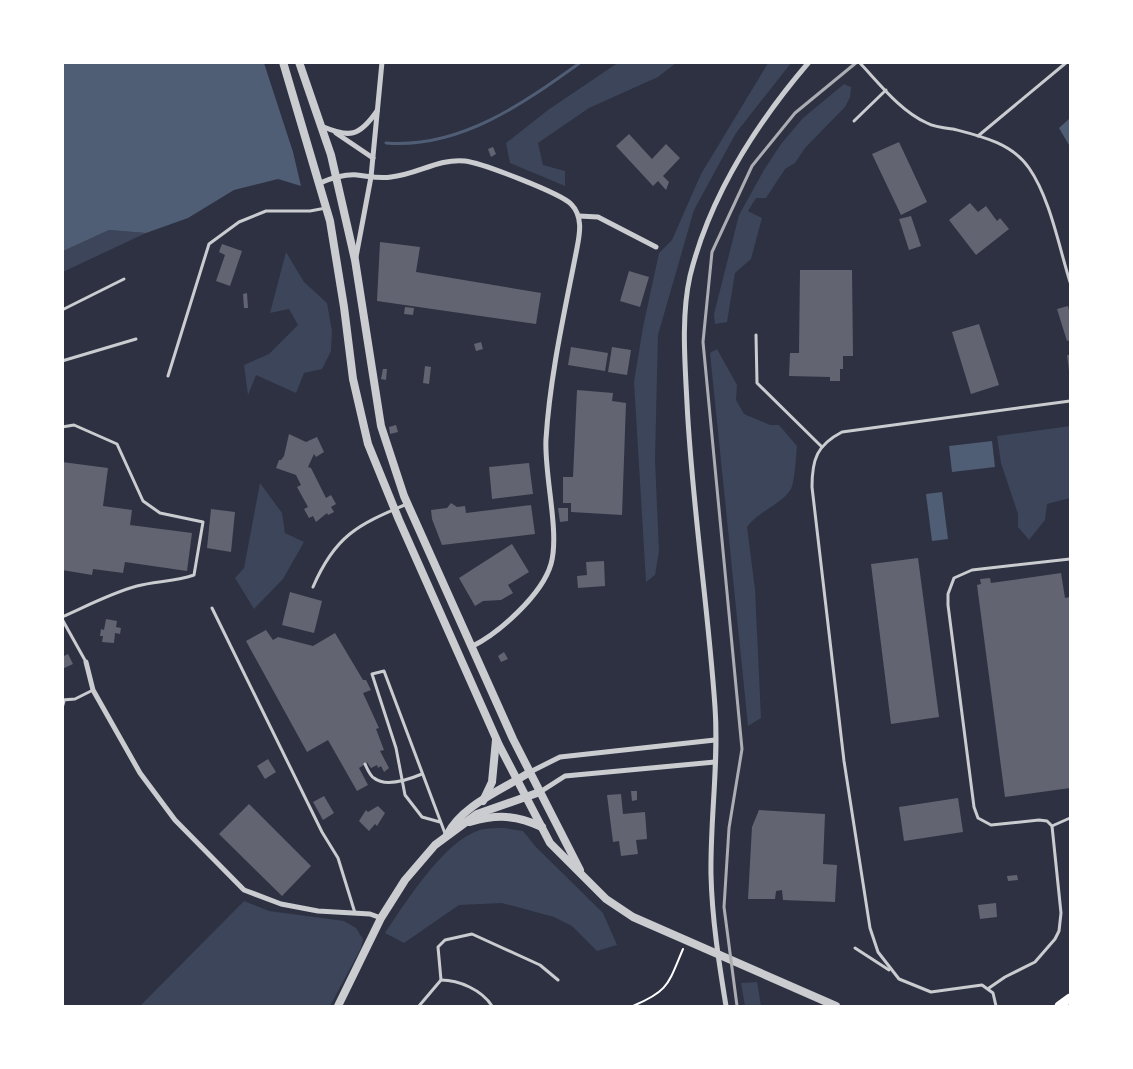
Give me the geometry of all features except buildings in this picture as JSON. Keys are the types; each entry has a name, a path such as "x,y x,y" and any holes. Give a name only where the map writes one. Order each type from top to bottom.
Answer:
{"main road":[{"path":"1059,1006 1070,999"},
{"path":"1067,1006 1070,999"}],"street":[{"path":"283,62 326,208 344,307 352,380 368,444 394,509 496,738 550,843 606,899 633,918 836,1006"},
{"path":"299,62 336,177 355,260 381,426 407,504 530,772 582,874"},
{"path":"355,260 373,158 382,62"},
{"path":"726,1006 714,931 711,873 715,740 709,620 690,469 684,344 690,278 706,226 731,171 776,100 809,62"},
{"path":"334,132 359,131 366,128 378,110"},
{"path":"321,126 334,132 373,158"},
{"path":"320,183 336,177 355,175 370,177 404,175 437,164 464,161 486,166 556,195 571,204 579,216 580,227 577,248 553,382 546,440 554,542 551,564 542,582 520,610 488,638 471,647"},
{"path":"579,216 598,217 656,246"},
{"path":"86,662 93,690 140,773 175,820 244,890 281,904 318,911 370,914 381,918"},
{"path":"483,801 492,782 496,738"},
{"path":"446,836 453,822 483,801 530,772 560,758 715,740"},
{"path":"338,1006 381,918 406,880 446,836 477,814 527,798 566,776 715,762"},
{"path":"463,824 501,815 514,816 542,827"}],"lane":[{"path":"859,62 908,112 928,124 977,136 1009,148 1028,166 1040,185 1070,282"},
{"path":"977,136 1068,62"},
{"path":"854,121 886,90"},
{"path":"168,376 210,244 239,222 266,211 310,211 326,208"},
{"path":"62,310 124,279"},
{"path":"756,335 757,383 822,447"},
{"path":"62,361 136,339"},
{"path":"996,1006 993,993 989,988 982,985 931,992 899,979 878,952 870,928 844,760 812,487 812,469 822,447 828,439 842,432 1070,401"},
{"path":"62,427 74,425 117,444 143,501 160,513 203,522 194,575 175,582 139,585 100,599 62,618 86,662"},
{"path":"313,586 323,563 334,548 352,531 407,504"},
{"path":"989,988 1005,976 1034,962 1055,939 1062,922 1052,826 1047,821 1039,820 991,825 978,818 974,807 948,594 954,578 972,570 1070,559"},
{"path":"212,608 322,832 338,858 355,914"},
{"path":"440,822 422,817 405,795 396,748 372,674 384,671 446,836"},
{"path":"62,708 63,700 75,699 93,690"},
{"path":"365,764 374,779 384,782 402,781 422,774"},
{"path":"1052,826 1070,818"},
{"path":"419,1006 441,980 437,956 438,947 445,940 472,934 540,965 558,980"},
{"path":"855,948 876,963 892,971"},
{"path":"441,980 456,980 487,998 492,1006"}],"path":[{"path":"633,1006 656,997 667,986 686,942"}],"shaded area":[{"path":"63,62 264,63 293,152 301,186 278,179 234,190 188,218 146,233 109,230 63,251"},
{"path":"619,62 676,63 658,77 589,108 538,143 543,165 565,171 565,186 510,163 506,143 548,110"},
{"path":"768,63 791,63 736,133 694,210 658,335 655,459 659,551 655,575 646,582 634,382 643,327 659,253 672,240 701,174"},
{"path":"844,84 851,87 850,97 845,107 805,148 795,163 785,169 766,198 756,198 748,211 762,218 751,259 735,273 727,322 715,324 714,314 739,215 781,144 803,118"},
{"path":"1070,118 1070,144 1069,145 1059,128"},
{"path":"109,230 146,233 63,272 62,251"},
{"path":"286,252 304,282 327,303 332,331 331,351 322,369 304,373 296,393 256,375 248,395 244,365 269,354 298,325 289,309 270,313"},
{"path":"717,349 737,385 736,400 744,414 770,425 779,425 797,446 791,489 781,500 757,517 747,527 755,589 761,718 748,726 710,353"},
{"path":"1070,426 1070,498 1047,504 1045,520 1029,540 1018,527 1018,514 1001,463 997,436"},
{"path":"992,441 995,467 952,472 949,446"},
{"path":"260,483 282,513 285,533 304,542 283,579 254,609 235,578 244,568"},
{"path":"942,492 948,539 932,541 926,494"},
{"path":"504,828 523,831 536,847 603,913 617,945 597,951 572,926 554,917 502,903 459,905 404,943 385,933 428,872 456,844 470,834 484,829"},
{"path":"244,901 269,911 344,921 356,928 363,939 361,948 330,1006 140,1006"},
{"path":"757,982 761,1006 745,1006 741,983"}],"waterway":[{"path":"386,143 413,143 440,139 465,131 514,107 581,62"}],"railway":[{"path":"737,1006 724,907 729,828 742,749 703,342 712,252 752,166 795,113 857,62"}]}
